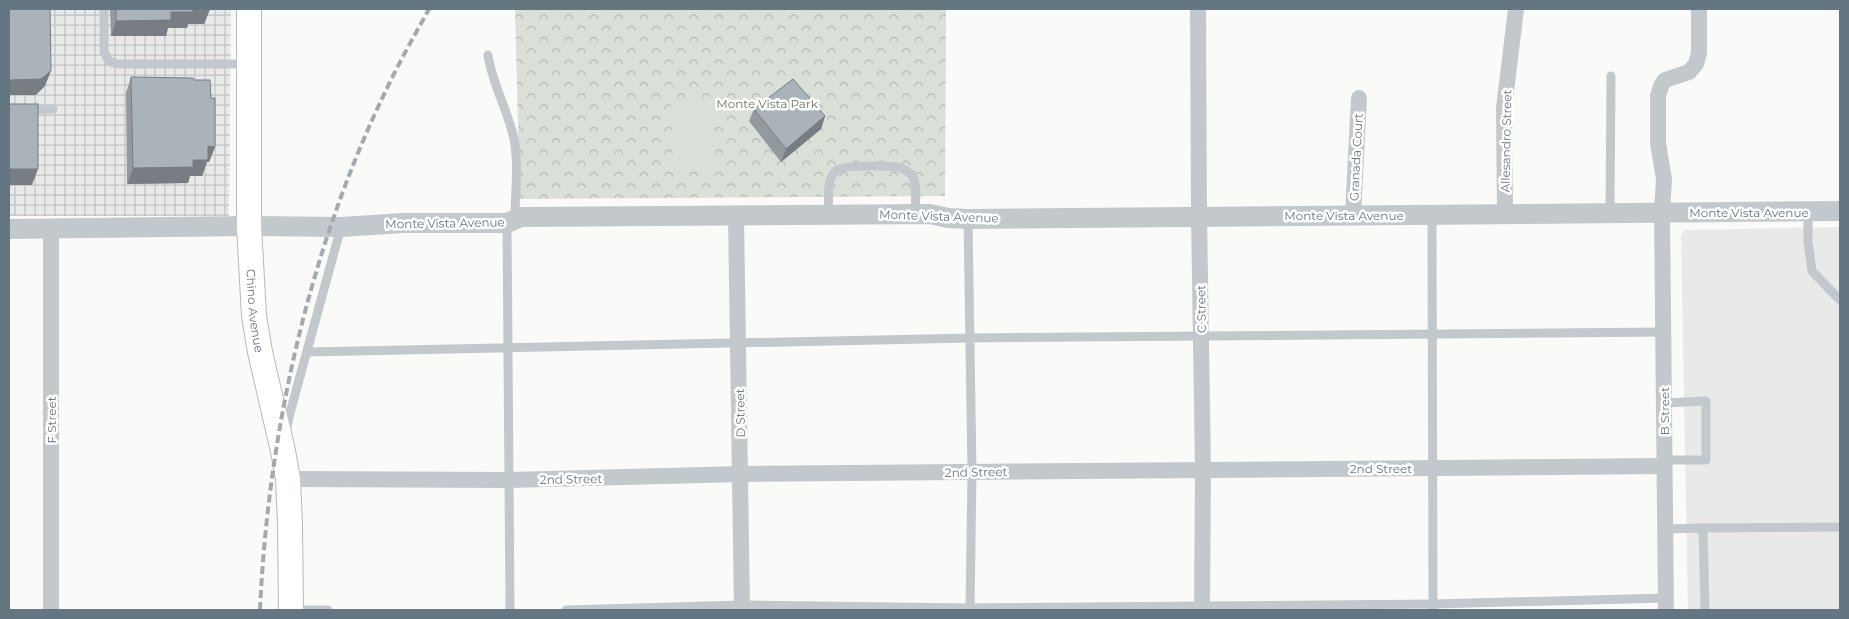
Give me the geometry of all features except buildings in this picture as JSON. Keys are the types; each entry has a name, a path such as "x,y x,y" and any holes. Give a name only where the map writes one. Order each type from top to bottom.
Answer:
{"main road":[{"name":"Chino Avenue","path":"248,9 249,226 254,316 288,479 291,610"}],"street":[{"name":"C Street","path":"1198,9 1203,470 1202,608"},
{"name":"Allesandro Street","path":"1505,213 1504,108 1516,9"},
{"name":"B Street","path":"1666,604 1662,212 1664,179 1658,142 1658,96 1665,80 1689,72 1696,64 1699,53 1699,9"},
{"name":"Granada Court","path":"1352,215 1359,98"},
{"name":"Monte Vista Avenue","path":"9,229 249,226 341,227 403,223 511,221 521,217 930,214 948,218 968,219 1840,211"},
{"name":"D Street","path":"736,216 742,608"},
{"name":"F Street","path":"51,229 51,610"},
{"name":"2nd Street","path":"288,479 509,480 741,474 1434,468 1664,463"}],"lane":[{"path":"104,9 104,52 109,61 116,64 248,64"},
{"path":"488,54 490,72 514,140 508,349 510,610"},
{"path":"1610,76 1610,212"},
{"path":"9,110 54,109"},
{"path":"830,215 831,178 838,170 847,167 894,167 903,169 911,174 914,182 915,214"},
{"path":"1808,212 1808,242 1812,271 1840,300"},
{"path":"1432,214 1433,607"},
{"path":"968,219 972,472 970,609"},
{"path":"283,451 290,413 341,227"},
{"path":"307,352 970,338 1664,332"},
{"path":"1664,402 1706,401 1707,433 1706,460 1664,463"},
{"path":"1665,529 1840,527"},
{"path":"1703,528 1705,610"},
{"path":"566,610 1433,607 1666,604"},
{"path":"291,610 328,610"}],"shaded area":[{"path":"9,9 231,9 229,216 9,216"},
{"path":"1840,227 1840,610 1688,610 1681,234 1686,230"}],"green space":[{"name":"Monte Vista Park","path":"515,9 946,9 945,196 520,199"},
{"path":"713,97 715,165 673,166 671,98"}],"railway":[{"path":"260,610 272,475 298,340 316,273 337,208 362,144 395,73 429,9"}]}
